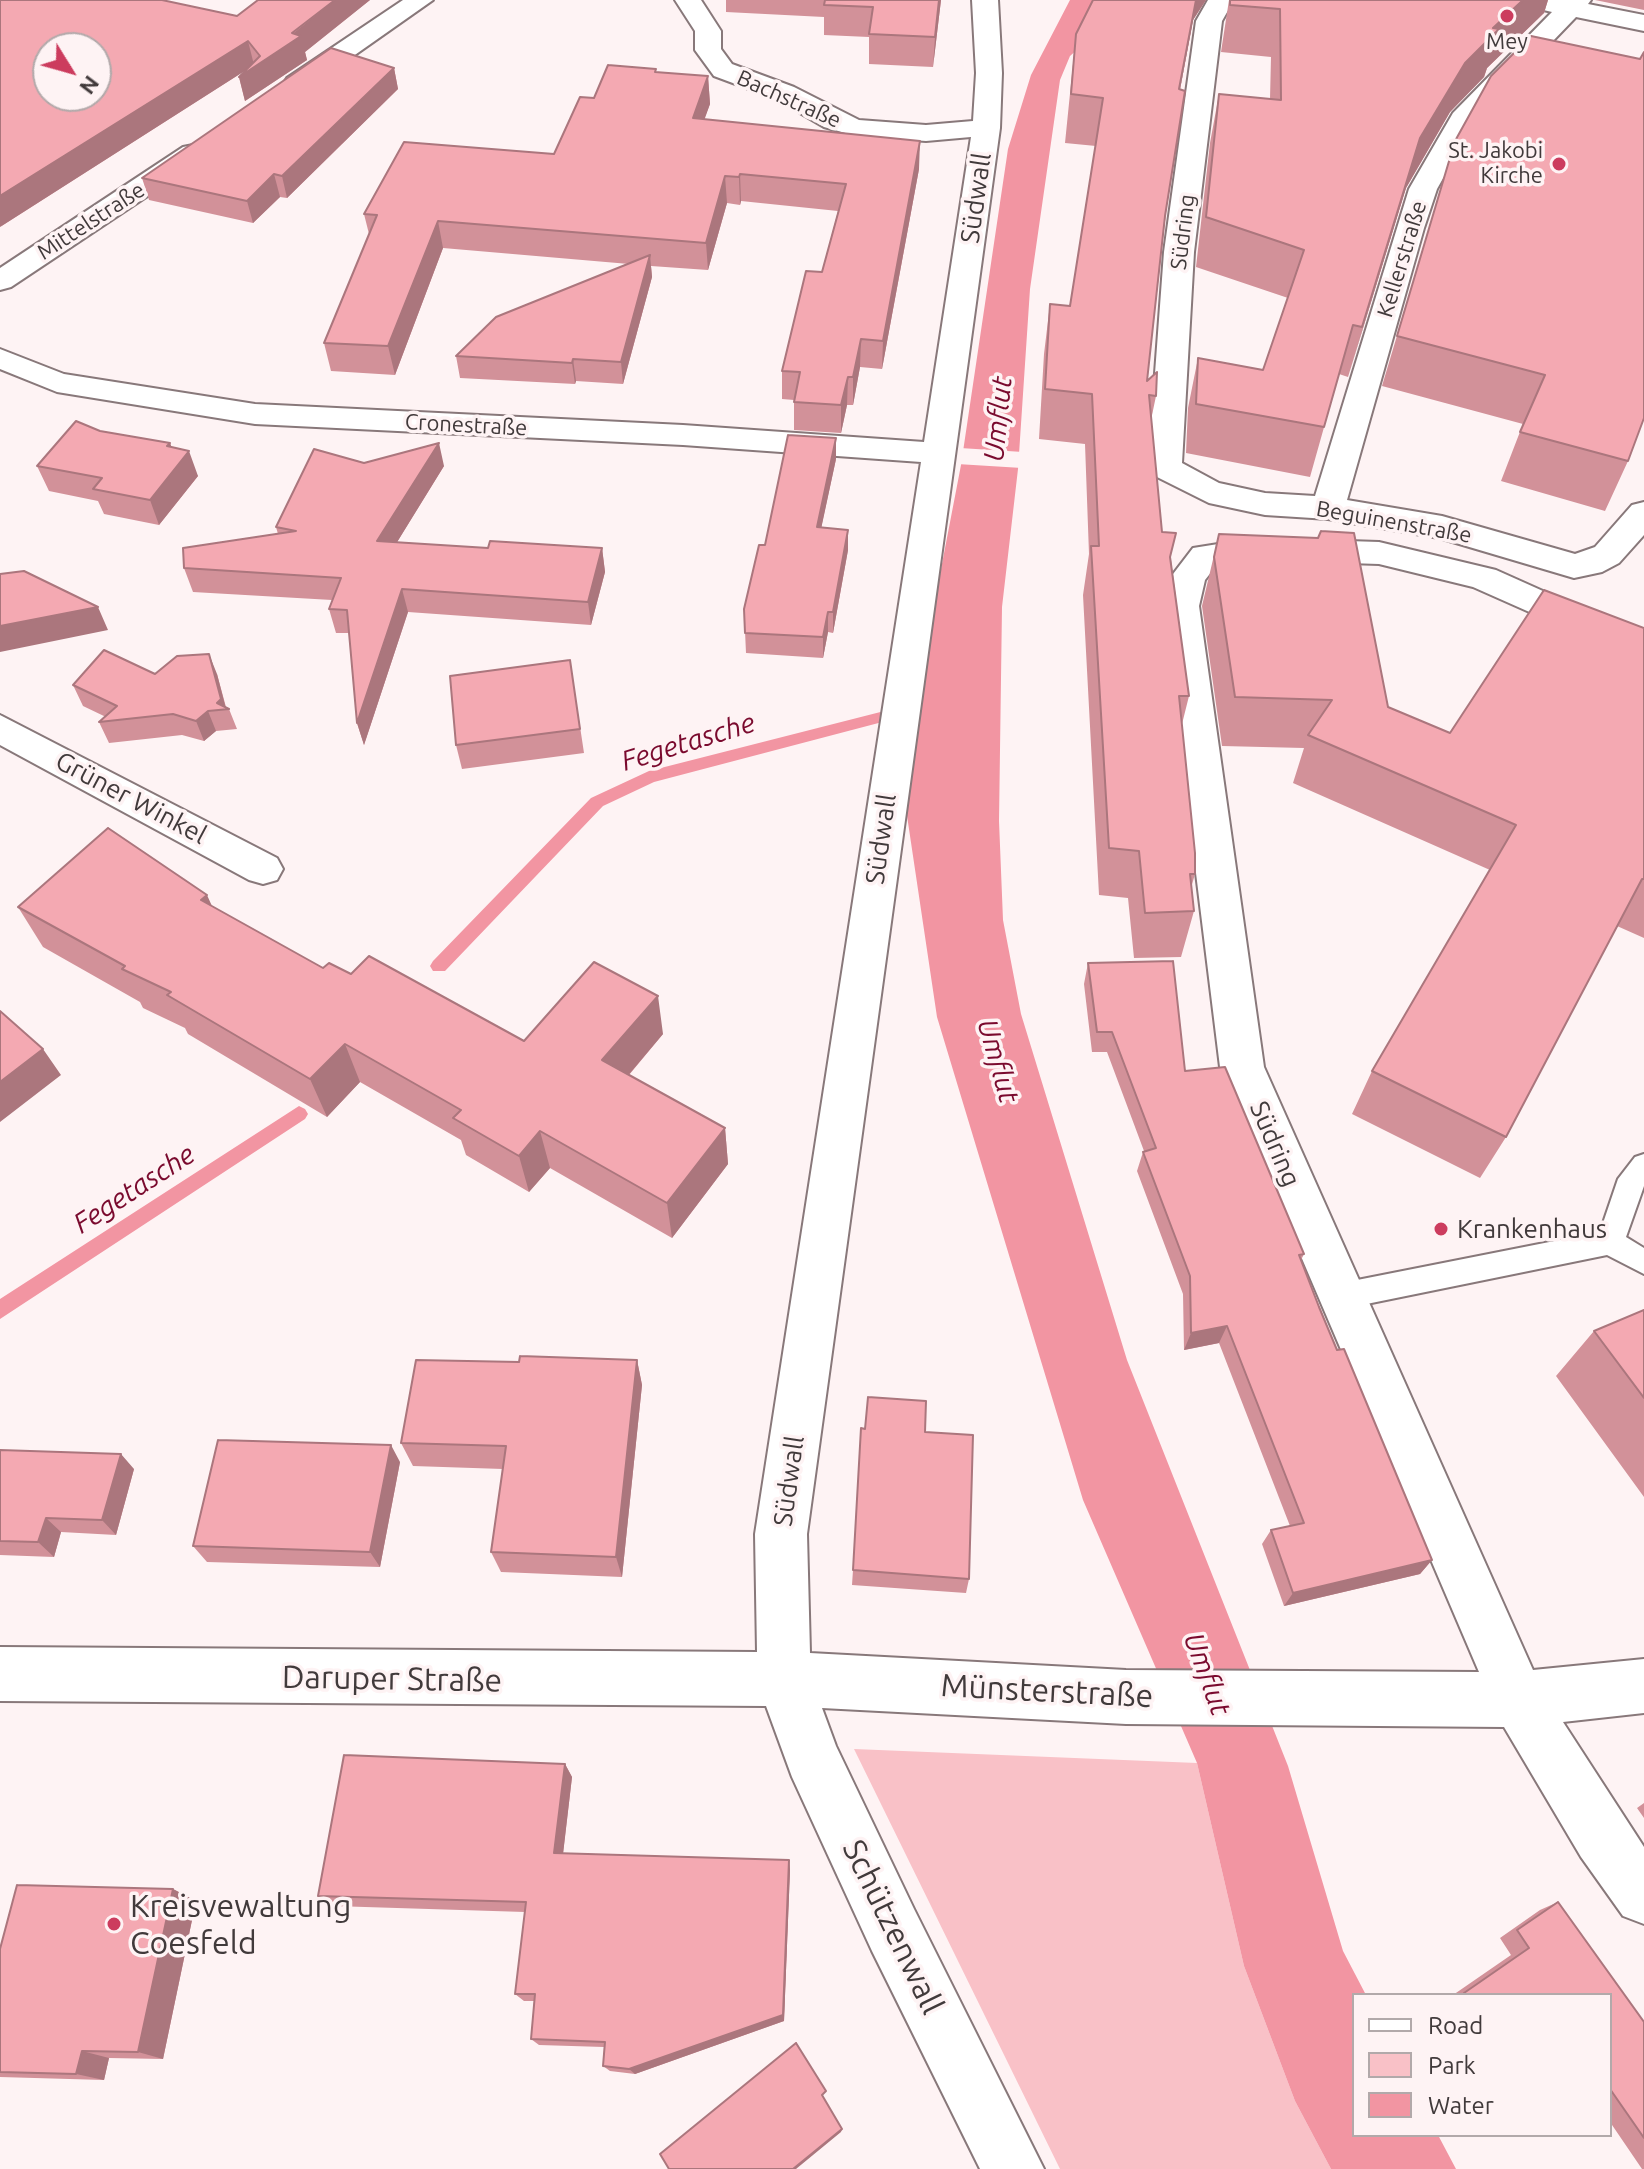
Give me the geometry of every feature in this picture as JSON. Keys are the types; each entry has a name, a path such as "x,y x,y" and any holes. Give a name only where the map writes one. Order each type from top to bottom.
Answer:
{"street":[{"path":"268,103 420,0"},
{"name":"Bachstraße","path":"688,0 708,31 708,50 723,70 785,93 834,121 856,128 926,133 986,128"},
{"name":"Südwall","path":"784,1679 781,1534 986,128 989,73 985,0"},
{"name":"Südring","path":"1165,468 1179,252 1209,21 1221,0"},
{"path":"1531,0 1574,4 1644,23"},
{"name":"Kellerstraße","path":"1328,508 1423,189 1463,119 1574,4"},
{"name":"Mittelstraße","path":"0,281 219,136"},
{"name":"Cronestraße","path":"0,358 57,382 255,414 683,435 940,453"},
{"name":"Beguinenstraße","path":"1165,468 1209,492 1265,504 1328,508 1442,527 1574,566 1590,564 1619,544 1644,513"},
{"name":"Beguinenstraße","path":"1205,556 1256,549 1379,553 1484,578 1623,642"},
{"name":"Südring","path":"1205,556 1188,578 1181,606 1242,1067 1518,1699 1601,1837 1644,1895"},
{"name":"Grüner Winkel","path":"0,728 263,869"},
{"name":"Daruper Straße","path":"0,1674 784,1679"},
{"name":"Münsterstraße","path":"784,1679 1126,1697 1518,1699 1644,1686"},
{"name":"Schützenwall","path":"784,1679 812,1757 893,1930 1013,2169"}],"lane":[{"path":"1610,1242 1628,1187 1644,1165"},
{"path":"1342,1296 1610,1242 1644,1262"}],"green space":[{"path":"854,1749 1197,1763 1244,1966 1295,2101 1331,2169 1060,2169"}],"water":[{"name":"Umflut","path":"1070,0 1105,0 1090,38 1070,56 1060,80 1030,289 1018,469 1002,607 999,821 1003,920 1021,1014 1127,1360 1288,1766 1343,1951 1365,1993 1352,1993 1352,2137 1439,2137 1456,2169 1331,2169 1295,2101 1244,1966 1197,1763 1083,1500 937,1017 906,809 916,699 961,465 1008,149 1031,75"}],"pier":[{"path":"960,448 1023,452 1022,468 957,464"}],"building":[{"path":"0,0 162,0 237,16 258,0 335,0 292,33 301,36 239,77 260,56 248,41 0,196"},
{"path":"825,0 939,0 935,37 869,34 873,7 824,5"},
{"path":"1093,0 1196,0 1179,89 1185,91 1165,216 1147,381 1157,372 1156,396 1149,395 1162,532 1176,533 1170,557 1189,696 1179,696 1195,853 1195,874 1190,874 1194,911 1145,913 1139,851 1109,848 1091,546 1099,546 1092,394 1045,389 1050,304 1070,306 1103,98 1071,94 1076,34"},
{"path":"1230,0 1523,0 1493,28 1499,29 1465,63 1420,138 1362,327 1353,325 1324,427 1196,404 1198,358 1263,370 1304,250 1206,217 1219,94 1281,100 1280,9 1230,5"},
{"path":"1531,36 1640,59 1644,52 1644,418 1628,461 1520,432 1545,375 1397,336 1455,141 1491,76"},
{"path":"331,48 394,68 282,176 274,174 247,201 142,178"},
{"path":"608,65 708,76 693,118 920,141 883,341 861,339 853,377 848,377 841,405 794,402 800,372 782,371 806,271 822,272 846,184 740,174 739,177 725,176 706,243 438,221 388,346 324,343 377,215 364,214 404,142 554,154 580,97 594,98"},
{"path":"650,255 621,362 573,359 572,363 456,356 496,317"},
{"path":"76,421 100,431 170,443 167,446 189,451 150,500 93,489 102,478 37,466"},
{"path":"788,435 836,438 817,527 848,530 833,612 828,612 823,637 745,633 744,609 759,545 765,545"},
{"path":"439,443 377,541 488,548 490,541 602,548 588,602 402,589 357,723 347,610 329,609 341,578 184,568 183,548 296,531 276,527 314,449 364,463"},
{"path":"1321,531 1354,533 1388,707 1450,733 1544,590 1644,628 1644,879 1506,1137 1372,1071 1516,825 1308,735 1332,700 1235,697 1214,557 1219,534 1318,538"},
{"path":"24,571 98,607 0,626 0,574"},
{"path":"104,650 155,674 177,656 209,654 221,699 217,703 229,709 208,711 196,721 173,714 99,722 117,706 73,685"},
{"path":"570,660 580,729 456,745 450,676"},
{"path":"108,828 207,895 201,900 323,968 329,963 351,974 369,956 524,1041 594,962 658,996 602,1060 725,1128 667,1203 540,1131 519,1156 453,1118 461,1110 345,1044 310,1079 167,995 171,992 122,969 125,966 18,907"},
{"path":"1173,961 1185,1071 1225,1067 1304,1254 1299,1255 1337,1350 1344,1349 1432,1560 1293,1593 1271,1530 1304,1523 1227,1326 1191,1333 1190,1276 1143,1152 1156,1148 1112,1032 1097,1032 1088,963"},
{"path":"0,1011 43,1049 0,1082"},
{"path":"1644,1310 1644,1398 1594,1331"},
{"path":"520,1356 637,1360 616,1557 491,1552 506,1446 401,1443 416,1360 519,1362"},
{"path":"868,1397 926,1401 925,1432 973,1435 969,1579 853,1570 861,1428 865,1429"},
{"path":"218,1440 391,1445 370,1552 193,1546"},
{"path":"0,1450 121,1454 102,1520 46,1518 38,1542 0,1541"},
{"path":"344,1755 565,1764 554,1853 789,1860 783,2015 629,2069 603,2066 605,2042 531,2039 535,1994 515,1994 526,1902 318,1896"},
{"path":"17,1885 173,1889 138,2052 82,2051 76,2074 0,2072 0,1949"},
{"path":"1558,1902 1644,2022 1644,2138 1612,2092 1612,1993 1464,1993 1529,1948 1517,1930"},
{"path":"796,2043 826,2091 822,2095 842,2129 793,2169 669,2169 660,2154"}],"waterway":[{"name":"Fegetasche","path":"439,966 597,802 649,777 904,711"},
{"name":"Fegetasche","path":"0,1310 299,1114"}],"place":[{"name":"Mey","path":"1507,16"},
{"name":"St. Jakobi Kirche","path":"1559,164"},
{"name":"Krankenhaus","path":"1441,1229"},
{"name":"Kreisvewaltung Coesfeld","path":"114,1924"}]}
